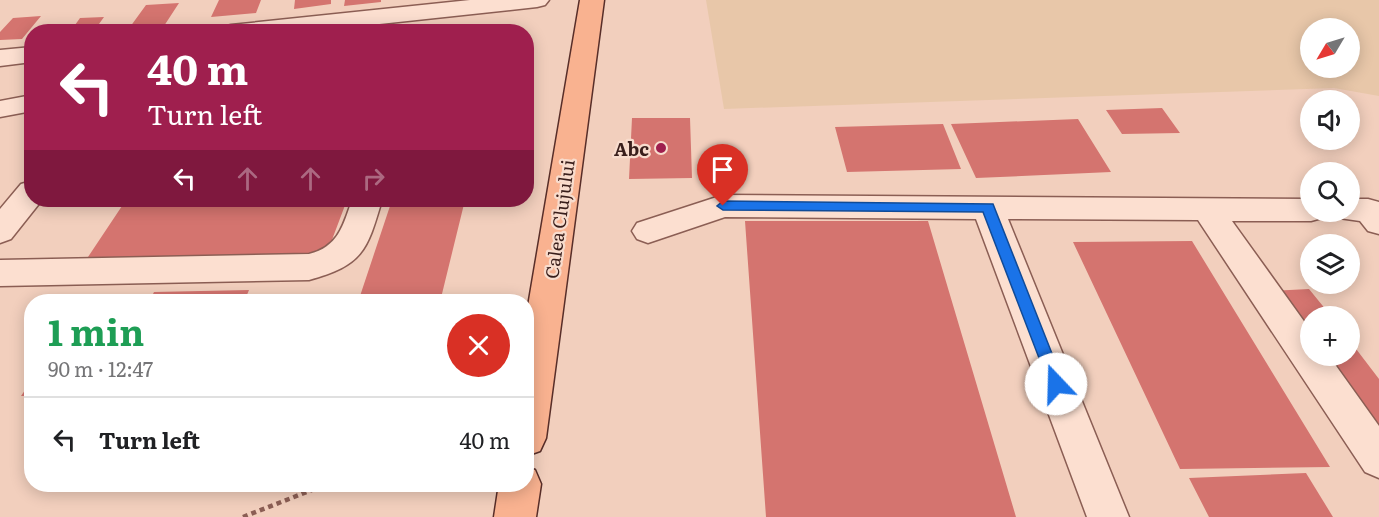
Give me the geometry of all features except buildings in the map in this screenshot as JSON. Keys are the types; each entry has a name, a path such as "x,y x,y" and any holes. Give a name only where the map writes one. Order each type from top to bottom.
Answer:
{"main road":[{"name":"Calea Clujului","path":"534,385 592,0"},
{"path":"515,517 519,492"}],"street":[{"path":"308,24 537,0"},
{"path":"0,58 24,55"},
{"path":"0,109 24,104"},
{"path":"0,192 24,191"},
{"path":"0,231 24,200"},
{"path":"648,231 723,206 1300,210"},
{"path":"0,273 317,266 339,258 350,246 364,207"},
{"path":"988,208 1108,517"},
{"path":"1207,209 1379,459"},
{"path":"1360,210 1368,210 1379,223"}],"path":[{"path":"243,517 307,492"}],"shaded area":[{"path":"706,0 1379,0 1379,96 1360,93 1360,90 1334,88 724,109"}],"place":[{"name":"Abc","path":"661,148"}],"route":[{"path":"723,206 988,208 1056,384"}]}
